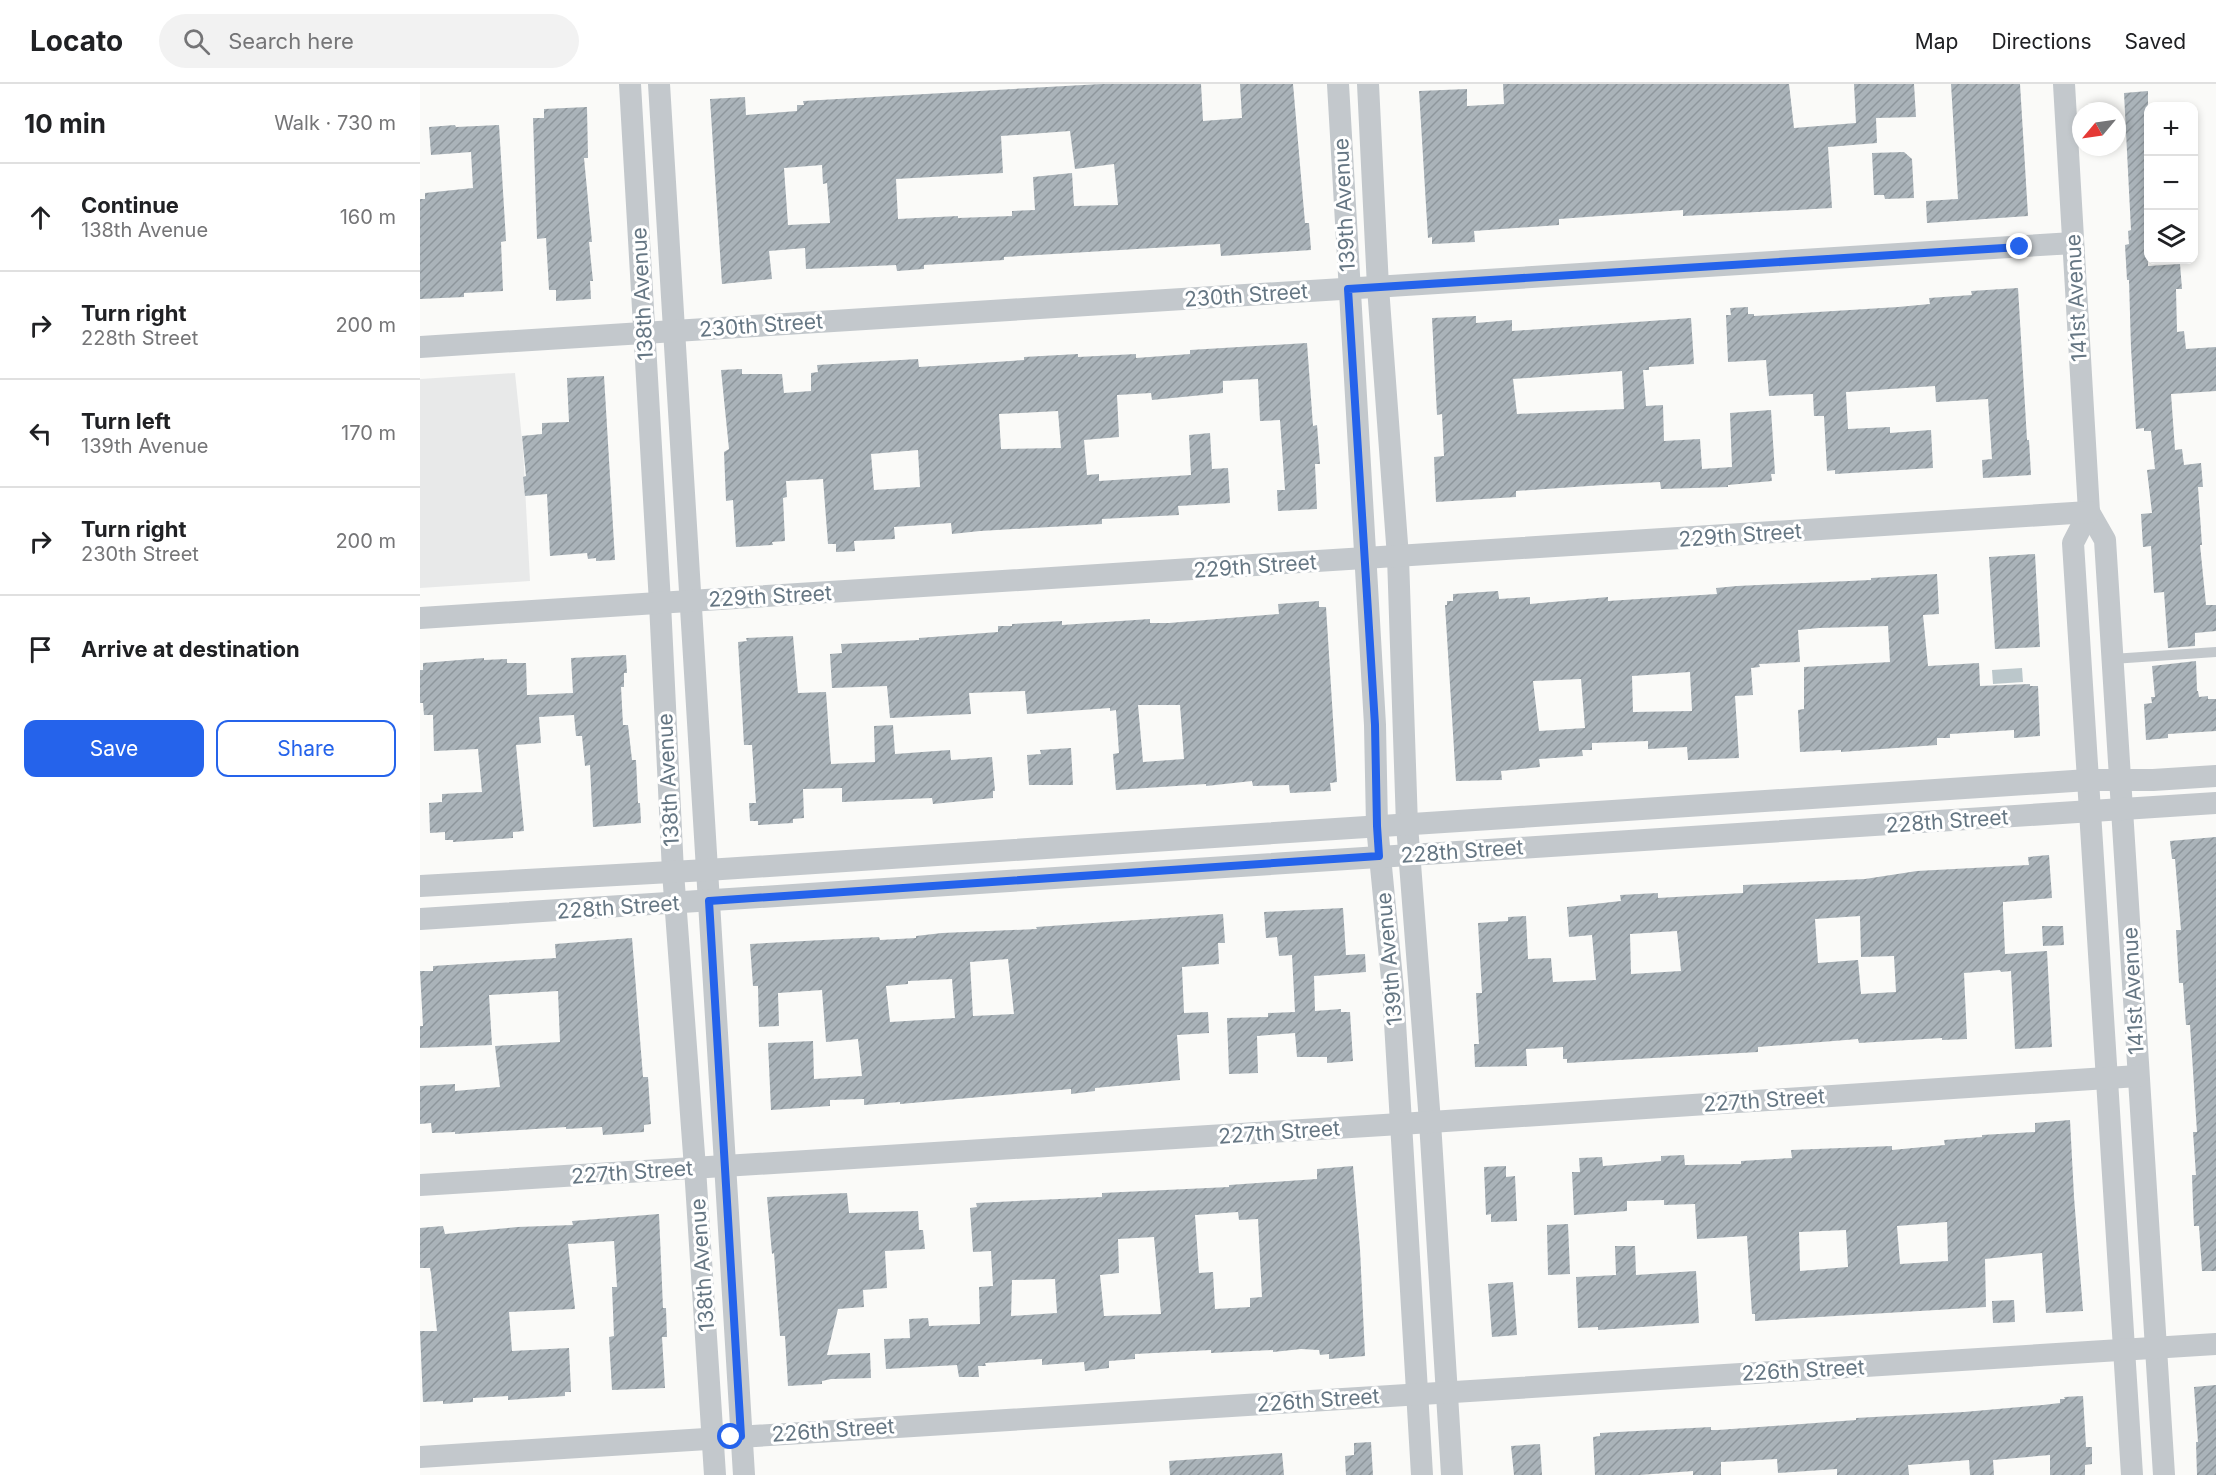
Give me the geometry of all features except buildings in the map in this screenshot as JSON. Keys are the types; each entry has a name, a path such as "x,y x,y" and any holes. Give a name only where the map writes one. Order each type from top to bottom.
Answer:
{"street":[{"name":"138th Avenue","path":"630,84 673,872 715,1475"},
{"name":"138th Avenue","path":"659,84 744,1475"},
{"name":"139th Avenue","path":"1338,84 1348,289 1375,725 1377,826 1393,988 1422,1475"},
{"name":"139th Avenue","path":"1368,84 1378,287 1398,557 1407,825 1430,1122 1452,1475"},
{"name":"141st Avenue","path":"2064,84 2089,512 2105,540 2164,1475"},
{"name":"230th Street","path":"420,347 2073,243"},
{"name":"141st Avenue","path":"2089,512 2073,543 2132,1475"},
{"name":"229th Street","path":"420,618 2089,512"},
{"name":"228th Street","path":"420,886 707,870 2088,780 2216,776"},
{"name":"228th Street","path":"420,919 1410,854 2122,811 2216,803"},
{"path":"449,918 450,884"},
{"name":"227th Street","path":"420,1185 2138,1076"},
{"name":"226th Street","path":"420,1457 2216,1344"}],"lane":[{"path":"2112,659 2216,652"}],"shaded area":[{"path":"515,373 523,449 530,581 420,588 420,379"},
{"path":"2022,668 2023,682 1993,684 1992,670"}],"route":[{"path":"731,1437 741,1436 709,901 1379,856 1375,725 1348,289 2020,247"}]}
